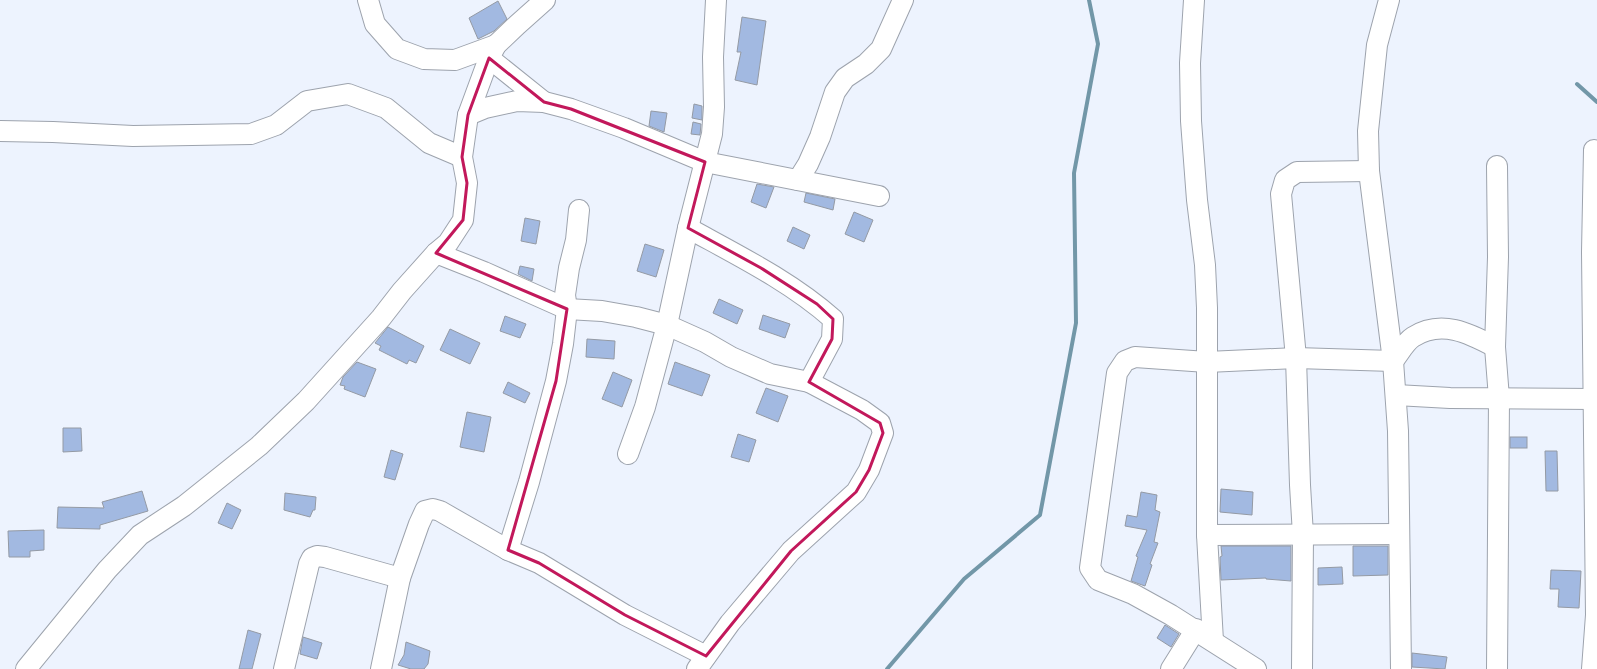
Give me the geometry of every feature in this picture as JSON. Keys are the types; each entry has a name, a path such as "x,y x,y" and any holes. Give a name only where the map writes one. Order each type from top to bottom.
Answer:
{"street":[{"path":"368,0 375,24 397,49 424,59 455,60 492,52"},
{"path":"26,669 107,570 140,535 184,506 259,446 306,401 381,318 402,291 436,253 448,243 463,220 467,183 462,157 468,115 492,52 517,24 545,0"},
{"path":"628,454 645,407 668,325 688,228 712,134 714,107 713,57 716,0"},
{"path":"798,180 808,164 820,137 835,92 845,78 866,64 881,49 903,0"},
{"path":"1194,0 1190,64 1191,121 1196,200 1205,265 1207,362 1207,535 1213,641"},
{"path":"1390,0 1377,45 1368,131 1369,171 1396,395 1398,431 1400,669"},
{"path":"492,52 544,102"},
{"path":"0,132 53,132 133,136 251,134 276,124 307,101 348,94 386,108 429,143 462,157"},
{"path":"468,115 485,108 517,101 544,102 579,111 706,162 879,196"},
{"path":"1592,669 1596,615 1595,399 1592,252 1594,150"},
{"path":"1497,166 1498,257 1495,347 1499,398 1497,669"},
{"path":"1302,669 1303,535 1296,358 1281,194 1285,180 1297,172 1369,171"},
{"path":"508,550 529,482 556,381 563,344 567,309 566,295 569,268 576,240 579,210"},
{"path":"688,228 761,268 817,304 833,319 832,339 809,382"},
{"path":"382,669 400,578 425,511 433,509 440,511 508,550 539,563 702,663 730,624 791,551 856,492 869,470 883,433 880,423 862,410 809,382 770,374 731,358 705,342 668,325 636,317 567,309 484,272 436,253"},
{"path":"1393,361 1412,338 1428,330 1441,328 1454,329 1475,336 1495,347"},
{"path":"1256,669 1196,629 1133,594 1098,580 1090,568 1117,373 1125,361 1135,357 1207,362 1296,358 1393,361"},
{"path":"1396,395 1595,399"},
{"path":"1207,535 1398,534"},
{"path":"284,669 312,558 317,556 325,557 400,578"},
{"path":"1171,669 1196,629"}],"highlighted area":[{"path":"489,58 544,102 571,109 705,162 688,228 761,268 817,304 833,319 832,339 809,382 880,423 883,433 869,470 856,492 791,551 706,656 625,615 539,563 508,550 556,381 567,309 436,253 463,220 467,183 462,157 468,115"}],"building":[{"path":"498,1 507,19 494,31 478,39 469,18"},
{"path":"742,17 766,21 757,85 735,80 741,52 737,52"},
{"path":"694,104 702,106 702,120 692,118"},
{"path":"651,111 667,113 664,132 649,126"},
{"path":"693,122 701,124 700,135 691,134"},
{"path":"757,184 774,187 766,208 751,202"},
{"path":"806,193 835,199 833,210 804,202"},
{"path":"854,212 873,220 864,242 845,234"},
{"path":"525,218 540,221 536,244 521,241"},
{"path":"793,227 810,235 804,249 787,241"},
{"path":"645,244 664,250 656,277 637,271"},
{"path":"520,266 534,269 532,281 518,274"},
{"path":"719,299 743,310 737,324 713,313"},
{"path":"763,315 790,324 785,338 759,329"},
{"path":"505,316 526,324 520,338 500,331"},
{"path":"388,327 424,346 416,363 409,360 407,364 379,350 381,346 375,343"},
{"path":"450,329 480,343 470,364 440,350"},
{"path":"587,339 615,341 614,359 586,357"},
{"path":"357,362 376,369 365,397 344,389 345,386 340,385 343,377"},
{"path":"675,362 710,375 702,396 668,384"},
{"path":"613,372 632,380 622,407 602,399"},
{"path":"508,382 530,393 525,403 503,393"},
{"path":"766,388 788,396 778,422 756,413"},
{"path":"467,412 491,417 484,452 460,447"},
{"path":"63,428 81,428 82,451 63,452"},
{"path":"738,434 756,440 749,462 731,457"},
{"path":"1510,437 1527,437 1527,448 1510,448"},
{"path":"391,450 403,454 395,480 384,477"},
{"path":"1545,451 1557,451 1558,491 1546,491"},
{"path":"1221,489 1253,492 1252,515 1220,512"},
{"path":"142,491 148,511 100,525 100,529 57,528 58,507 104,508 102,502"},
{"path":"1141,492 1157,495 1155,510 1160,512 1154,542 1158,543 1150,564 1152,565 1145,586 1131,581 1138,557 1136,556 1147,530 1125,526 1127,515 1137,517"},
{"path":"285,493 316,497 315,510 313,510 310,517 284,510"},
{"path":"227,503 241,510 232,529 218,523"},
{"path":"44,530 44,550 30,551 30,557 9,557 8,531"},
{"path":"1221,546 1291,546 1291,581 1266,578 1221,580"},
{"path":"1353,546 1388,546 1388,575 1353,576"},
{"path":"1342,567 1343,584 1318,585 1318,568"},
{"path":"1551,570 1581,571 1579,608 1558,607 1559,589 1550,589"},
{"path":"1165,625 1179,634 1171,647 1157,638"},
{"path":"248,630 261,634 252,669 239,669"},
{"path":"303,637 322,643 317,659 300,654"},
{"path":"406,642 430,651 428,664 424,669 411,669 398,665 404,655"},
{"path":"1412,653 1447,657 1445,669 1412,667"}],"waterway":[{"path":"887,669 964,579 1040,515 1076,323 1074,173 1098,44 1089,0"},
{"path":"1577,84 1597,102"}]}
